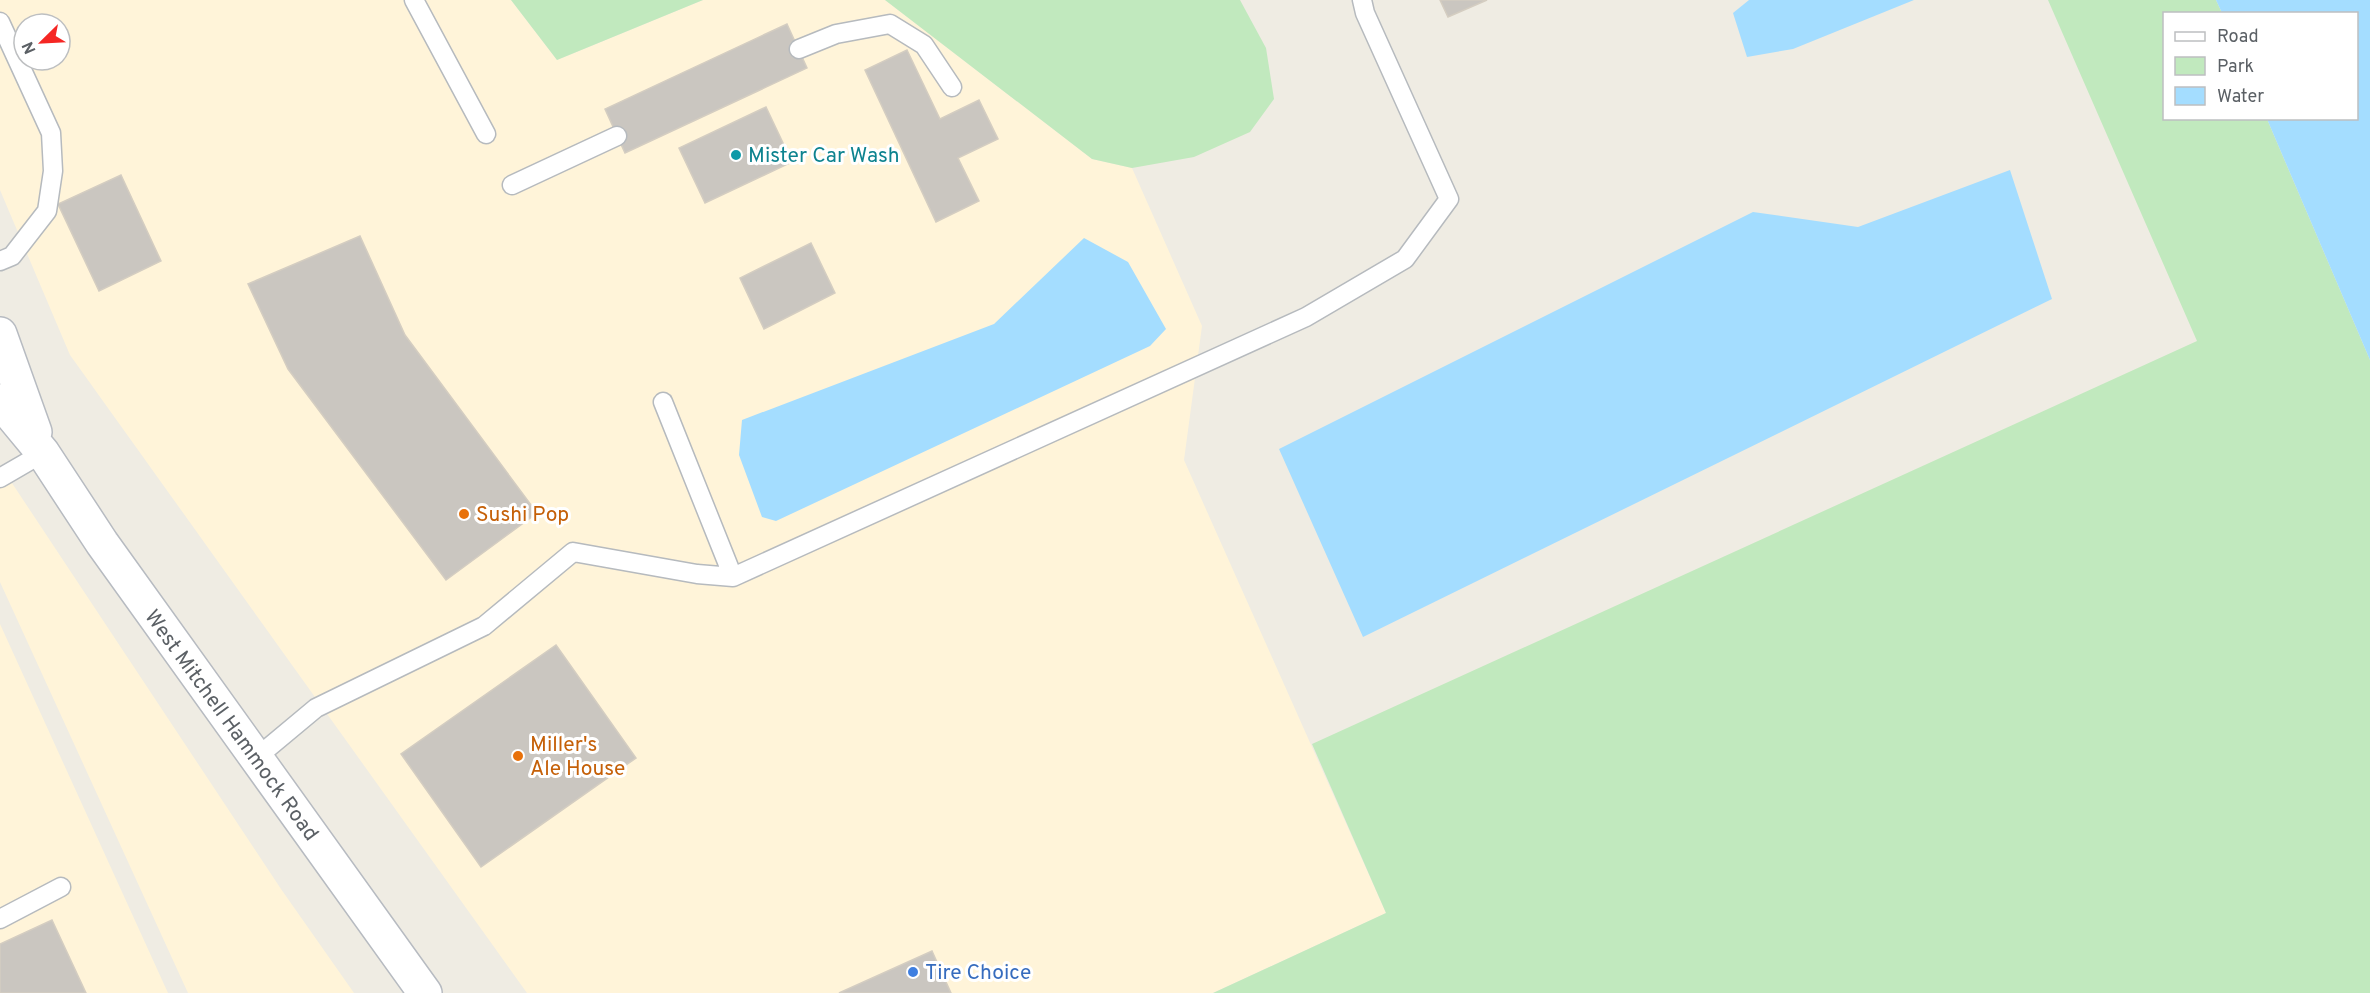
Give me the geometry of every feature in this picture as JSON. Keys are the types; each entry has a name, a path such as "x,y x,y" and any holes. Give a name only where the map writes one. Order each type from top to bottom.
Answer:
{"main road":[{"name":"West Mitchell Hammock Road","path":"0,334 43,453"},
{"name":"West Mitchell Hammock Road","path":"0,401 43,453 102,543 425,993"}],"lane":[{"path":"414,0 486,134"},
{"path":"256,758 316,708 484,626 573,552 698,574 734,577 1306,317 1405,259 1449,199 1365,13 1362,0"},
{"path":"0,22 51,133 53,171 47,211 12,256 0,261"},
{"path":"799,49 836,34 890,24 924,45 952,87"},
{"path":"512,184 617,136"},
{"path":"663,402 734,577"},
{"path":"0,477 43,453"},
{"path":"0,919 61,887"}],"shaded area":[{"path":"0,0 511,0 557,60 703,0 885,0 1092,159 1132,168 1202,326 1184,460 1386,913 1213,993 527,993 70,355 0,190"},
{"path":"0,465 281,889 354,993 188,993 0,582"},
{"path":"0,624 168,993 0,993"}],"green space":[{"path":"511,0 703,0 557,60"},
{"path":"885,0 1240,0 1266,48 1274,99 1250,132 1194,157 1132,168 1092,159"},
{"path":"2048,0 2216,0 2222,12 2163,12 2163,120 2267,120 2370,360 2370,993 1213,993 1386,913 1312,744 2197,341"}],"water":[{"path":"1749,0 1914,0 1793,49 1747,57 1733,13"},
{"path":"2216,0 2370,0 2370,360 2267,120 2358,120 2358,12 2222,12"},
{"path":"2010,170 2052,299 1363,637 1279,449 1753,212 1858,227"},
{"path":"1084,238 1128,262 1166,329 1150,346 776,521 762,517 739,455 742,420 994,324"}],"building":[{"path":"1440,0 1487,0 1448,17"},
{"path":"787,24 807,68 625,153 605,109"},
{"path":"907,50 940,119 979,100 998,139 958,158 979,201 936,222 865,70"},
{"name":"Mister Car Wash","path":"766,107 792,162 705,203 679,148"},
{"path":"121,175 161,261 99,291 58,204"},
{"path":"360,236 405,335 537,513 446,580 288,369 248,284"},
{"path":"811,243 835,293 764,329 740,278"},
{"name":"Miller's Ale House","path":"556,645 636,758 481,867 401,754"},
{"path":"52,920 86,993 0,993 0,944"},
{"name":"Tire Choice","path":"932,951 951,993 839,993"}],"place":[{"name":"Mister Car Wash","path":"736,155"},
{"name":"Sushi Pop","path":"464,514"},
{"name":"Miller's Ale House","path":"518,756"},
{"name":"Tire Choice","path":"913,972"}]}
